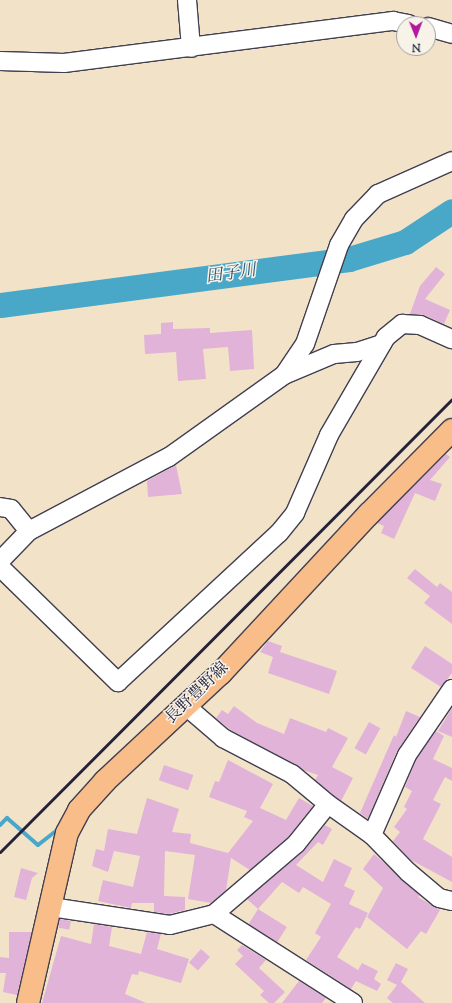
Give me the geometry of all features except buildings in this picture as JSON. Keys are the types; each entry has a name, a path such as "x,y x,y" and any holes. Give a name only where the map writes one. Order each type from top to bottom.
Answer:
{"main road":[{"name":"長野豊野線","path":"28,1003 67,833 79,810 105,781 187,708 369,514 452,430"}],"street":[{"path":"187,0 191,48"},
{"path":"0,61 64,63 396,22"},
{"path":"436,29 452,34"},
{"path":"284,375 305,344 339,245 354,219 378,194 452,161"},
{"path":"0,567 118,682 279,533 295,513 329,435 382,344 402,324 420,325 452,339"},
{"path":"0,561 29,531 169,457 284,375 334,354 357,352 382,344"},
{"path":"0,507 11,509 29,531"},
{"path":"372,835 407,755 452,689"},
{"path":"187,708 223,738 292,774 328,804 372,835 408,872 439,898 452,901"},
{"path":"50,907 170,925 214,914 296,844 328,804"},
{"path":"214,914 353,1003"}],"waterway":[{"name":"田子川","path":"0,305 349,259 405,242 452,211"},
{"path":"0,825 7,818 38,845 60,828"}],"railway":[{"path":"0,852 452,399"}]}
